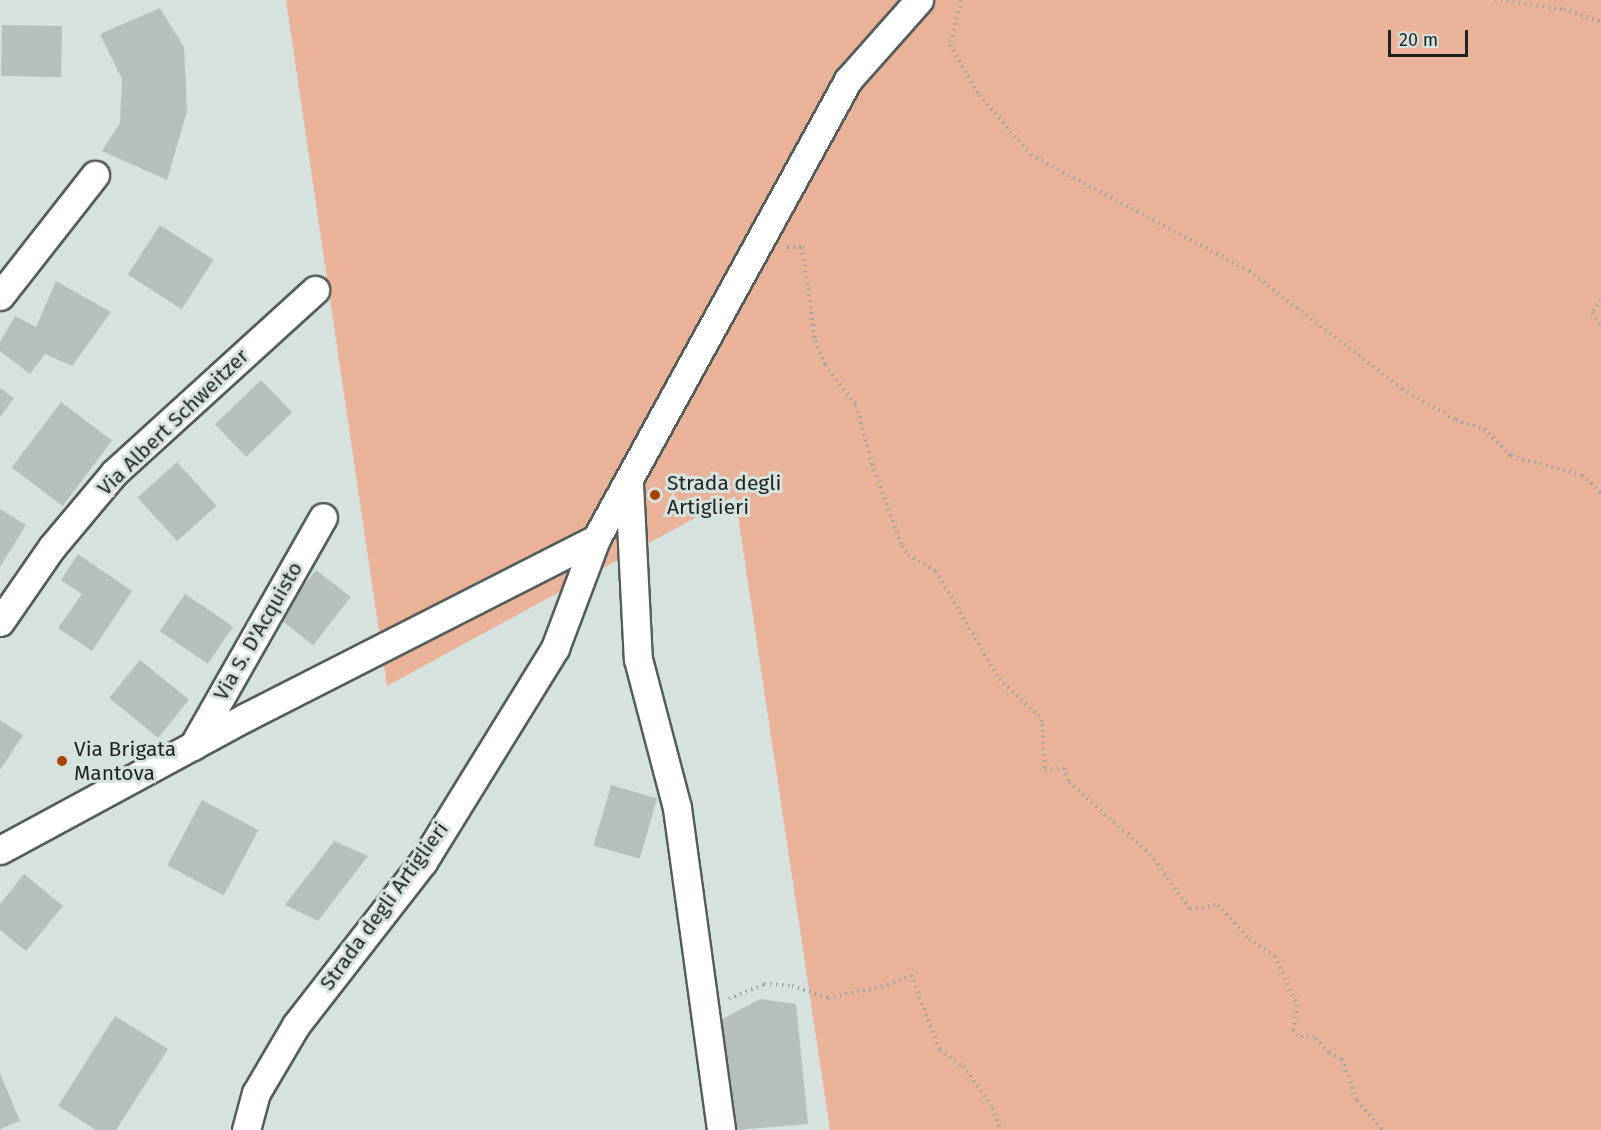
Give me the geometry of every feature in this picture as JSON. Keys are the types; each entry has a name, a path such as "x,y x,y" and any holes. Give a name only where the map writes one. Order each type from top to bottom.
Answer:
{"street":[{"name":"Strada degli Artiglieri","path":"246,1130 256,1093 296,1025 423,862 555,648 596,539 848,80 919,0"},
{"path":"0,296 95,175"},
{"name":"Via Albert Schweitzer","path":"0,622 52,547 114,473 315,290"},
{"path":"628,479 638,659 677,808 702,1011 721,1130"},
{"name":"Via S. D'Acquisto","path":"193,746 323,517"},
{"path":"0,850 193,746 596,539"}],"path":[{"path":"961,0 950,45 979,95 1031,155 1249,272 1402,389 1456,420 1484,429 1511,456 1582,475 1601,493"},
{"path":"1495,0 1564,9 1601,22"},
{"path":"770,223 774,246 802,247 815,341 825,365 856,405 872,464 902,546 908,555 936,571 999,679 1038,715 1043,724 1045,770 1064,768 1069,782 1150,854 1190,909 1218,905 1249,939 1275,956 1297,1005 1295,1034 1316,1038 1329,1053 1342,1059 1357,1101 1383,1130"},
{"path":"1601,300 1592,313 1601,327"},
{"path":"702,1011 764,984 792,986 828,998 888,985 911,975 940,1050 963,1066 993,1108 1000,1130"}],"shaded area":[{"path":"286,0 1601,0 1601,1130 830,1130 735,496 387,686"}],"building":[{"path":"160,8 184,47 187,111 167,180 102,151 120,123 122,79 100,34"},
{"path":"2,25 62,26 61,77 1,76"},
{"path":"160,225 214,260 182,309 128,274"},
{"path":"56,281 111,312 72,366 45,354 30,374 0,351 0,342 15,316 36,327"},
{"path":"261,380 292,412 246,457 215,424"},
{"path":"0,388 14,398 0,417"},
{"path":"61,402 112,441 63,506 12,467"},
{"path":"177,462 216,506 177,541 138,497"},
{"path":"0,509 26,525 0,567"},
{"path":"78,554 132,591 92,651 58,628 82,594 61,580"},
{"path":"316,570 351,597 313,645 278,618"},
{"path":"185,594 233,626 208,664 160,631"},
{"path":"140,660 189,700 158,738 109,698"},
{"path":"0,720 23,735 0,770"},
{"path":"611,785 657,798 640,859 594,846"},
{"path":"202,800 259,830 224,895 167,865"},
{"path":"334,841 368,856 318,921 285,905"},
{"path":"24,874 63,906 26,951 0,930 0,904"},
{"path":"760,999 796,1004 808,1124 736,1130 717,1022"},
{"path":"115,1016 168,1049 116,1130 96,1130 58,1106"},
{"path":"0,1073 20,1121 0,1129"}],"place":[{"name":"Strada degli Artiglieri","path":"655,495"},
{"name":"Via Brigata Mantova","path":"62,761"}]}
